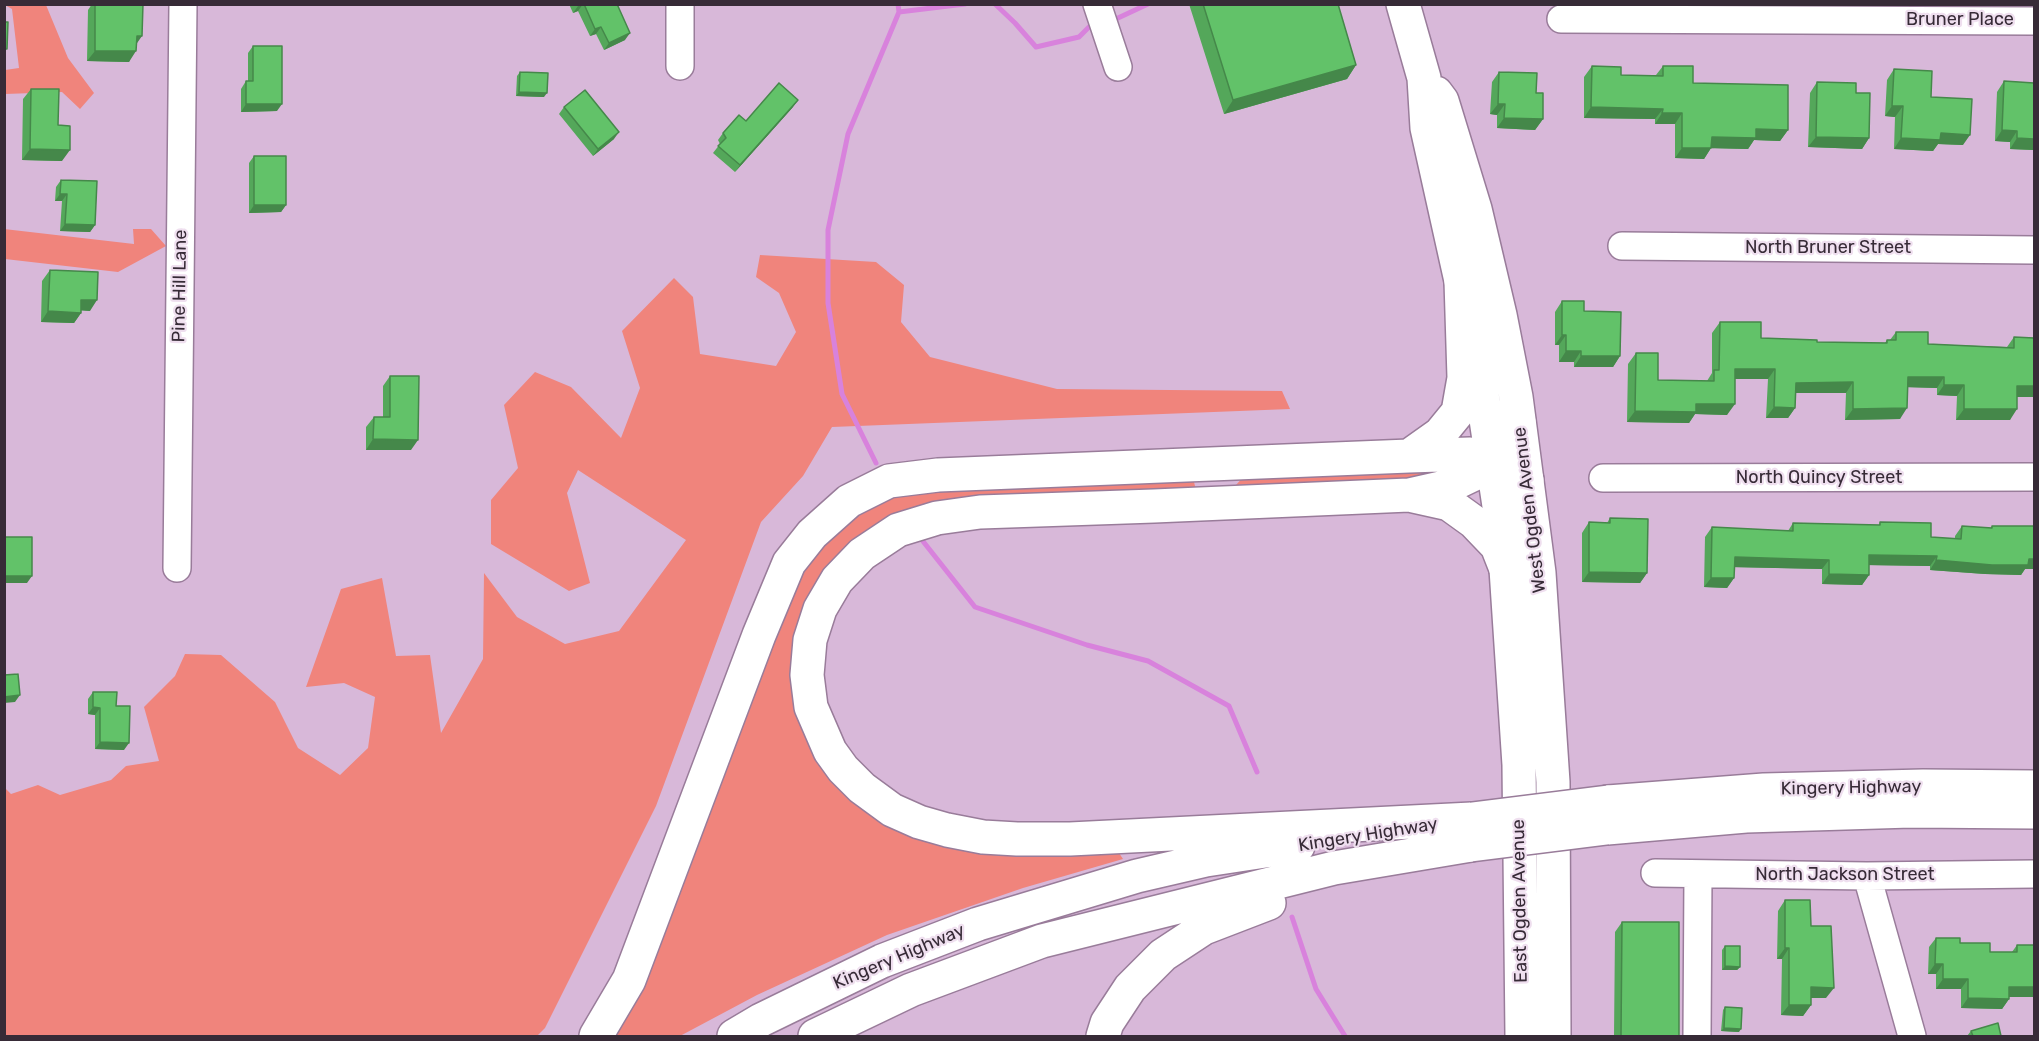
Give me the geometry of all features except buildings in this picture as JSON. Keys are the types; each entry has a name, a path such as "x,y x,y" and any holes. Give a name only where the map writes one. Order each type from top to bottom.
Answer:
{"main road":[{"name":"West Ogden Avenue","path":"1403,4 1424,78 1427,128 1461,281 1492,460 1506,569 1519,765"},
{"name":"West Ogden Avenue","path":"1424,78 1442,101 1475,209 1500,315 1519,422 1539,573 1553,783 1554,958"},
{"path":"1409,456 1440,434 1458,412 1464,378 1461,281"},
{"path":"1472,832 1070,839 983,837 919,822 892,810 862,788 843,769 830,751 811,707 807,675 810,640 820,609 837,580 862,554 898,530 937,518 980,512 1409,495 1464,480 1492,460 1503,448 1519,422"},
{"path":"596,1036 629,980 759,635 789,563 812,534 849,501 889,481 938,475 1470,454 1503,464 1527,480"},
{"path":"1409,495 1449,504 1474,522 1497,546 1506,569"},
{"name":"East Ogden Avenue","path":"1519,765 1521,1036"},
{"name":"Kingery Highway","path":"734,1036 761,1020 882,961 978,924 1137,876 1206,860 1472,832 1607,815 1764,790 1923,786 2034,787"},
{"name":"Kingery Highway","path":"1607,815 1746,816 1911,811 2034,812"},
{"path":"1103,1036 1107,1023 1130,988 1163,955 1204,928 1266,904 1306,893 1385,878 1472,832"},
{"name":"Kingery Highway","path":"815,1036 911,990 1042,941 1472,832"},
{"name":"East Ogden Avenue","path":"1554,958 1554,1036"}],"street":[{"name":"Pine Hill Lane","path":"177,568 183,4"},
{"path":"680,4 680,66"},
{"path":"1097,4 1118,67"},
{"name":"Bruner Place","path":"1561,19 2034,21"},
{"name":"North Bruner Street","path":"1622,246 2034,250"},
{"name":"North Quincy Street","path":"1603,478 2034,477"},
{"name":"North Jackson Street","path":"1655,873 1868,876 2034,874"},
{"path":"1697,1036 1698,874"},
{"path":"1868,876 1912,1036"}],"shaded area":[{"path":"5,5 46,5 68,58 94,93 80,109 62,92 5,94 5,70 19,68 12,9"},
{"path":"4,229 134,244 133,229 151,229 166,246 118,272 5,259"},
{"path":"760,255 876,262 904,285 901,322 930,357 1057,389 1282,391 1290,409 832,427 803,476 761,522 656,806 545,1028 537,1036 5,1036 5,788 11,794 38,785 60,795 111,780 126,766 159,761 144,707 175,676 185,654 221,655 275,702 298,748 340,775 368,748 375,697 344,683 306,687 341,589 382,578 396,656 430,655 441,733 483,659 484,573 517,617 565,644 619,631 686,540 578,470 567,493 590,583 569,591 491,544 491,500 518,468 504,405 535,372 571,387 621,438 640,388 622,331 674,278 693,297 700,354 776,366 796,332 779,293 756,277"},
{"path":"1432,468 1435,477 1236,485 1246,474"},
{"path":"1193,478 1196,490 930,503 797,637 858,802 1117,850 1123,859 1023,888 887,935 757,995 680,1036 614,1036 637,999 798,573 849,517 906,490"}],"waterway":[{"path":"876,463 842,394 828,303 828,230 848,134 899,12 898,4"},
{"path":"899,12 965,4"},
{"path":"995,4 1036,47 1079,37 1091,25"},
{"path":"1118,18 1148,4"},
{"path":"922,540 975,607 1087,645 1148,661 1229,706 1257,772"},
{"path":"1292,917 1316,989 1345,1036"}]}
